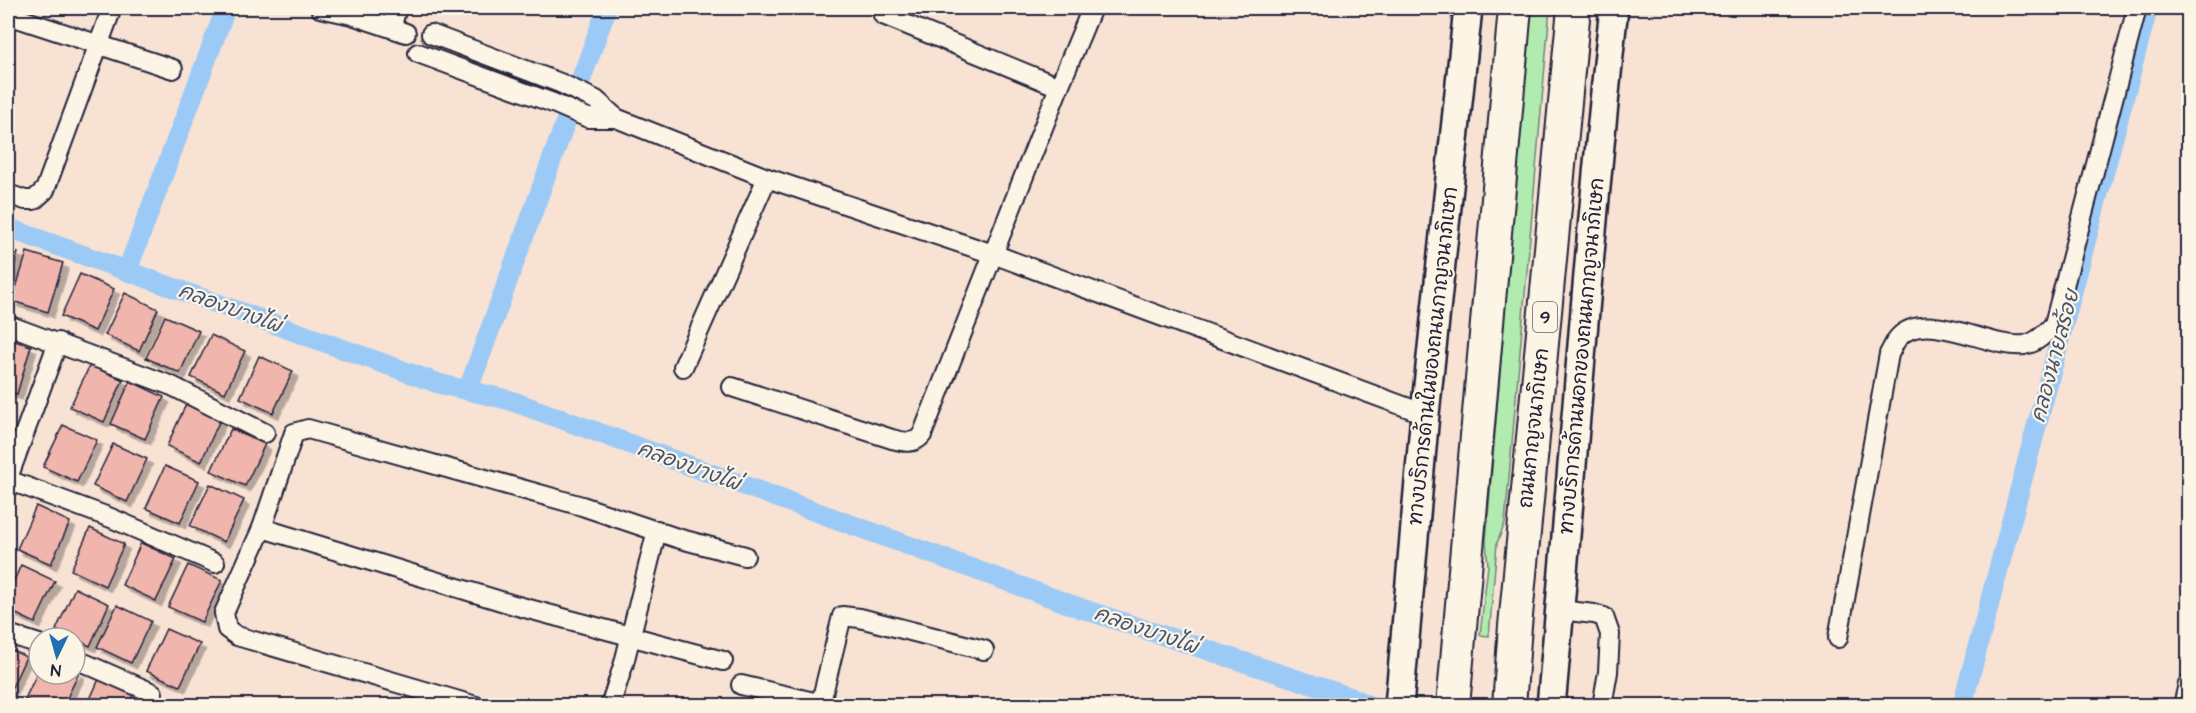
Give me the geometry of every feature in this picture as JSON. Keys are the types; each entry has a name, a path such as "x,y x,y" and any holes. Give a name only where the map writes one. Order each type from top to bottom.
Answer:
{"highway":[{"path":"1506,8 1510,67"},
{"path":"1453,705 1515,8"},
{"name":"ถนนกาญจนาภิเษก","path":"1509,705 1574,8"}],"main road":[{"name":"ทางบริการด้านในของถนนกาญจนาภิเษก","path":"1399,705 1425,414 1468,8"},
{"name":"ทางบริการด้านนอกของถนนกาญจนาภิเษก","path":"1551,705 1599,145 1614,8"}],"street":[{"path":"8,194 25,200 34,200 45,190 112,8"},
{"path":"320,8 398,31 417,25 425,27 431,34 522,67 596,100 616,118 767,178 993,254 1425,414"},
{"path":"397,8 398,31 410,50 588,118 616,118"},
{"path":"732,387 892,439 906,443 917,441 922,435 1092,8"},
{"path":"1838,638 1889,354 1899,337 1916,327 1934,326 2008,345 2026,345 2044,336 2054,324 2137,8"},
{"path":"8,15 173,69"},
{"path":"883,15 1059,87"},
{"path":"418,53 430,46 431,34"},
{"path":"513,88 522,67"},
{"path":"683,367 767,178"},
{"path":"8,325 172,386 265,433"},
{"path":"58,342 8,479 111,518 214,563"},
{"path":"476,705 237,636 227,629 224,614 262,528 294,433 308,429 582,506 745,556"},
{"path":"262,528 433,581 723,661"},
{"path":"610,705 631,636 657,530"},
{"path":"1560,610 1604,617 1610,634 1608,672 1602,705"},
{"path":"741,685 824,705 842,615 984,650"},
{"path":"8,634 27,640"},
{"path":"87,664 153,693"},
{"path":"2183,705 2188,684"}],"green space":[{"path":"1530,8 1550,8 1505,523 1497,543 1489,636 1480,635 1488,566 1486,541"}],"building":[{"path":"8,250 18,253 8,288"},
{"path":"27,252 63,263 48,312 12,301"},
{"path":"80,274 114,289 95,331 61,316"},
{"path":"125,293 158,309 139,351 105,335"},
{"path":"165,316 199,331 180,373 146,358"},
{"path":"211,335 245,351 225,393 191,377"},
{"path":"8,339 31,346 17,394 8,392"},
{"path":"259,356 293,371 273,413 240,398"},
{"path":"90,365 123,380 104,422 70,407"},
{"path":"130,381 164,397 145,439 111,424"},
{"path":"186,404 220,420 201,462 167,446"},
{"path":"63,425 97,440 77,482 43,467"},
{"path":"231,429 265,444 245,486 211,471"},
{"path":"113,444 147,459 127,502 93,486"},
{"path":"165,466 199,481 180,523 146,508"},
{"path":"210,484 244,500 224,542 190,526"},
{"path":"36,506 70,522 51,564 17,549"},
{"path":"90,528 124,544 105,586 71,570"},
{"path":"141,543 176,559 156,601 122,585"},
{"path":"21,565 55,581 35,623 8,610 8,594"},
{"path":"188,565 222,580 202,622 168,607"},
{"path":"75,588 109,604 90,646 87,645 87,626 58,626"},
{"path":"117,605 151,621 131,663 97,647"},
{"path":"166,629 200,644 180,686 146,671"},
{"path":"8,648 26,657 8,696"},
{"path":"99,679 133,695 128,706 87,706"},
{"path":"31,686 73,686 63,706 39,706 25,699"}],"waterway":[{"path":"127,271 226,8"},
{"path":"468,390 607,8"},
{"name":"คลองนายสร้อย","path":"1962,706 2148,8"},
{"name":"คลองบางไผ่","path":"8,228 440,384 509,400 1083,609 1353,698 1370,706"}]}
